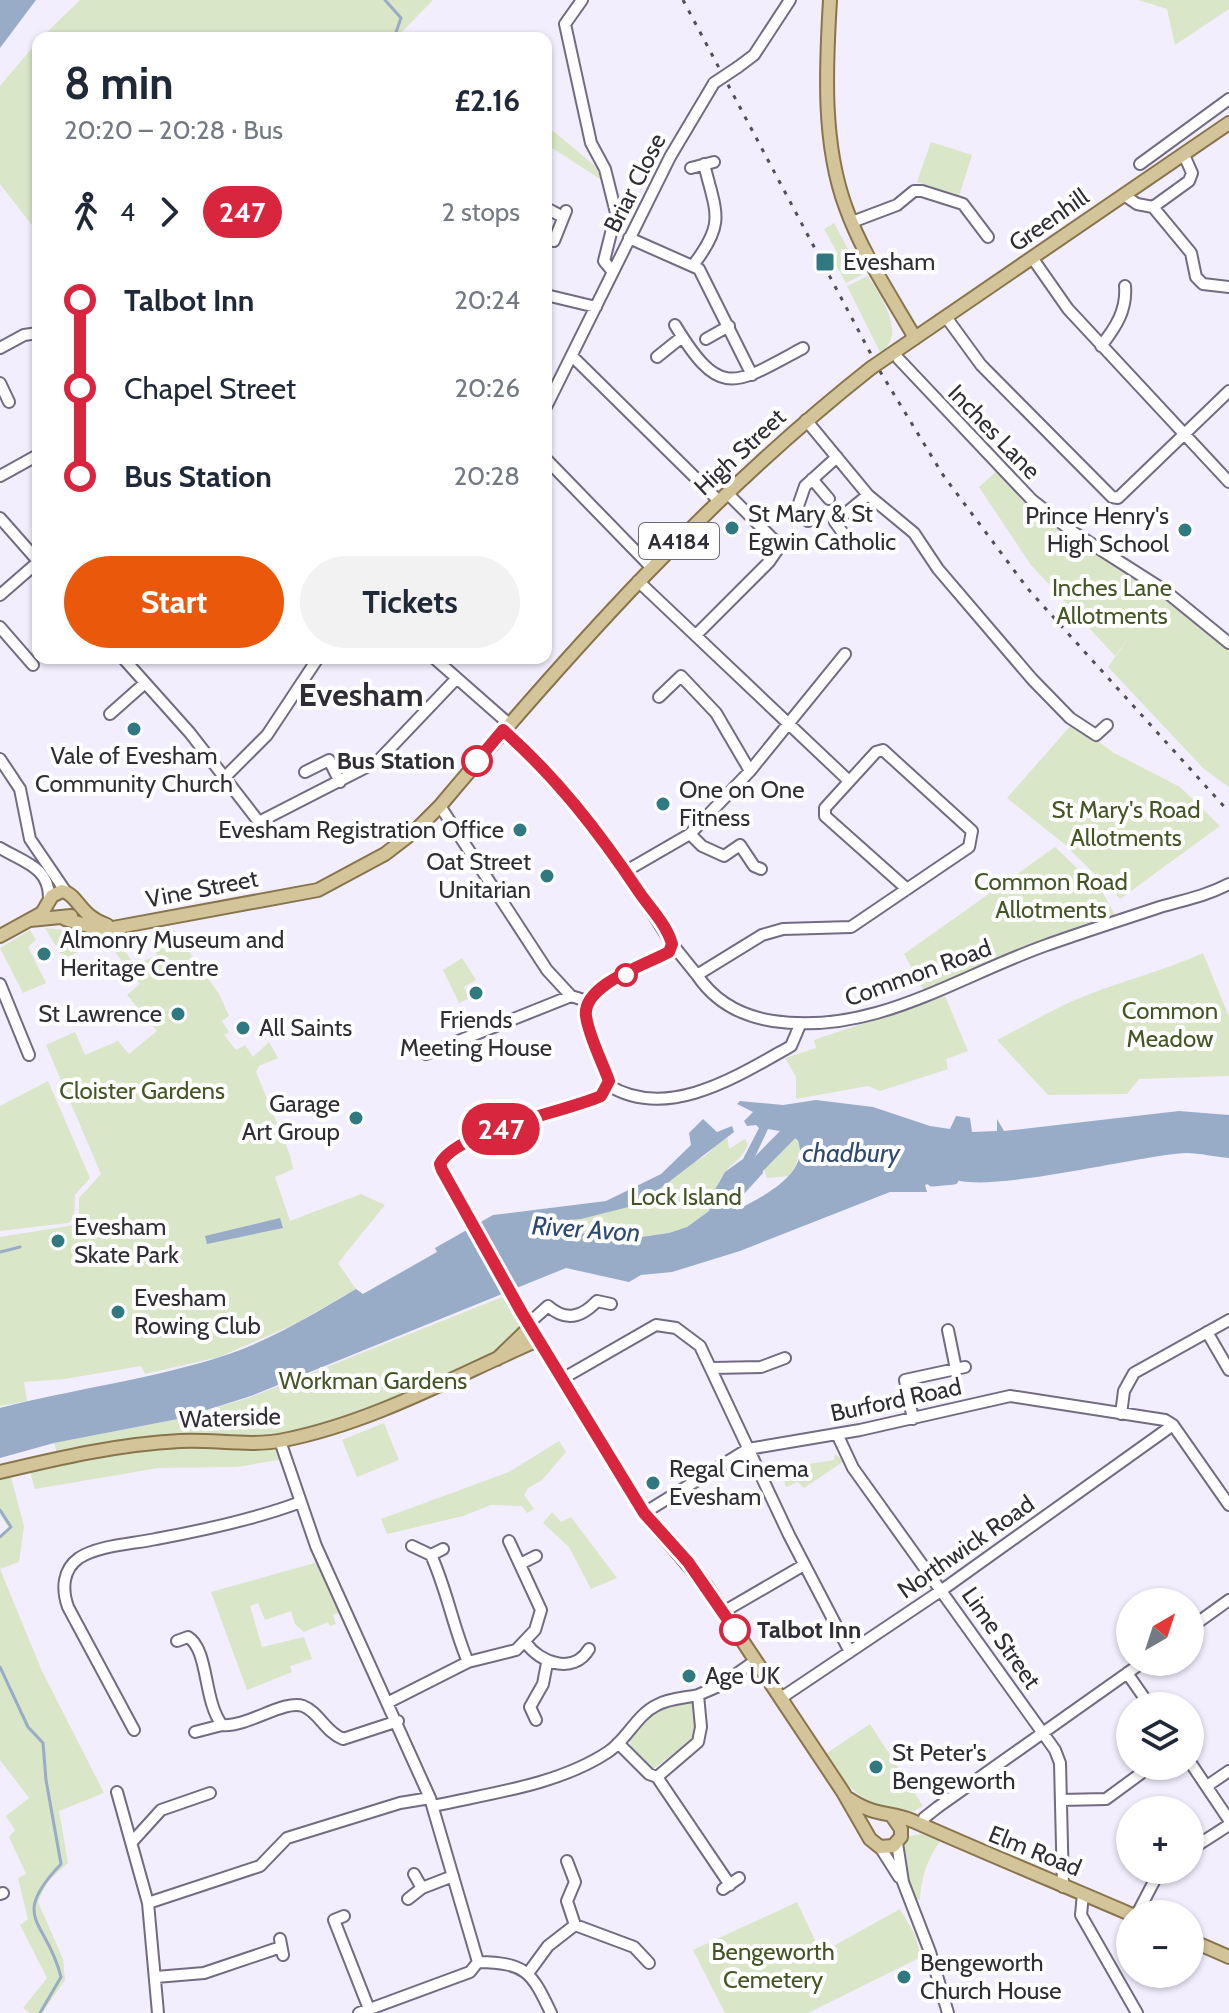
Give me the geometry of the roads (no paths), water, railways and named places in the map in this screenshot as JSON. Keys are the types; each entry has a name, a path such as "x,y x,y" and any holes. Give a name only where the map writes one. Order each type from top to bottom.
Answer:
{"main road":[{"path":"830,0 827,55 832,143 838,180 852,222 915,338"},
{"name":"Greenhill","path":"892,354 1229,123"},
{"name":"High Street","path":"298,894 329,885 385,854 415,831 638,581 806,420 892,354"},
{"name":"A4184","path":"0,936 29,920 58,892 66,892"},
{"path":"66,892 85,916 114,927"},
{"name":"Vine Street","path":"62,919 91,929 114,927 298,894"},
{"path":"49,902 52,915 62,919 73,914 76,903"},
{"name":"A4184","path":"29,920 62,919"},
{"path":"529,1326 644,1513 688,1562 868,1832 880,1847 923,1826"},
{"name":"Waterside","path":"497,1359 529,1326"},
{"name":"Waterside","path":"0,1472 139,1444 280,1441 393,1406 538,1340"},
{"name":"Elm Road","path":"847,1797 885,1816 923,1826 1116,1908"},
{"path":"868,1832 885,1816 901,1829 899,1840"},
{"path":"1204,1946 1229,1957"}],"street":[{"path":"582,0 565,24 591,143 605,169 616,213 604,261 613,272"},
{"name":"Briar Close","path":"552,396 689,120 714,83 754,55 790,0"},
{"path":"1140,164 1229,99"},
{"path":"1153,207 1189,181 1192,173 1184,155"},
{"path":"691,168 709,163 717,217 716,230 694,264"},
{"path":"852,222 891,207 914,191 922,191 963,204 988,237"},
{"path":"1124,195 1137,204 1153,207 1191,253 1196,277 1203,284 1229,287"},
{"path":"552,210 565,214 554,241"},
{"path":"629,238 694,264 752,375"},
{"path":"1033,259 1068,309 1229,482"},
{"path":"1101,346 1122,313 1127,300 1125,286"},
{"path":"552,296 596,307"},
{"path":"946,317 981,365 1112,497 1118,498 1229,391"},
{"path":"675,325 704,367 714,375 730,378 752,375 803,348"},
{"path":"706,339 729,326"},
{"path":"0,348 32,334"},
{"path":"657,357 682,337"},
{"name":"Inches Lane","path":"892,354 1032,500 1073,532 1164,590 1229,643"},
{"path":"573,357 780,546 769,562 696,635"},
{"path":"0,383 9,402"},
{"path":"806,420 868,495 914,533 929,558 978,619 1070,718 1096,735 1107,725"},
{"path":"808,521 797,509 812,479 837,457"},
{"path":"0,476 32,458"},
{"path":"552,465 652,568"},
{"path":"812,479 829,499"},
{"path":"847,539 835,522 868,495"},
{"path":"0,518 32,554"},
{"path":"0,595 32,566"},
{"path":"638,581 849,781"},
{"path":"0,627 32,657"},
{"path":"626,871 690,834 789,726 845,654"},
{"path":"128,664 259,822 378,761 457,678"},
{"path":"224,778 267,735 314,664"},
{"name":"Common Road","path":"441,664 506,727 571,798 626,871 672,944 721,1003 761,1019 800,1025 856,1021 944,990 1040,947 1161,907 1206,896 1229,884"},
{"path":"659,697 681,676 716,713 750,771"},
{"path":"110,714 145,683"},
{"path":"697,975 762,935 783,929 851,927 969,847 972,831 883,750 876,752 825,808 825,816 907,889"},
{"path":"0,759 20,789 30,839 66,892"},
{"path":"305,772 329,760 340,782"},
{"path":"440,806 547,970 571,996 587,1001"},
{"path":"690,834 702,846 724,856 740,845 758,867 751,878"},
{"path":"1,851 26,859 39,871 50,886 49,902"},
{"path":"672,944 669,952 598,988 587,1001 587,1022 608,1085 636,1098 686,1097 791,1046 800,1025"},
{"path":"0,984 29,1055"},
{"path":"426,1054 571,996"},
{"path":"608,1085 601,1096 586,1103 464,1142 449,1150 440,1164 529,1326 548,1306 555,1312 574,1317 585,1315 597,1301 611,1304"},
{"path":"1121,1414 1124,1391 1134,1373 1229,1320"},
{"path":"562,1379 656,1325 670,1326 694,1339 713,1368 748,1449 850,1652"},
{"path":"913,1419 905,1380 961,1368 948,1330"},
{"path":"1207,1332 1229,1370"},
{"path":"713,1368 761,1367 785,1358"},
{"name":"Burford Road","path":"644,1513 748,1449 913,1419 1010,1396 1042,1398 1155,1418 1173,1425"},
{"path":"1173,1425 1229,1505"},
{"name":"Northwick Road","path":"781,1698 942,1590 1173,1425"},
{"name":"Lime Street","path":"837,1434 853,1468 1059,1758 1063,1887"},
{"path":"280,1441 298,1503 432,1802 478,1962"},
{"path":"134,1730 68,1607 63,1593 68,1569 77,1559 101,1550 242,1522 298,1503"},
{"path":"389,1702 468,1662 498,1657 526,1643 540,1620 541,1610 522,1563 509,1541"},
{"path":"412,1546 431,1555 447,1590 454,1623 468,1662"},
{"path":"431,1555 443,1549"},
{"path":"522,1563 536,1556"},
{"path":"723,1612 804,1565"},
{"path":"1204,1618 1229,1600"},
{"path":"177,1641 188,1637 193,1639 205,1665 203,1679 207,1694 222,1725"},
{"path":"526,1643 547,1663 573,1662 589,1649"},
{"path":"148,1903 260,1866 287,1838 400,1803 432,1802 542,1781 610,1751 656,1705 698,1695 719,1686 755,1661"},
{"path":"536,1720 530,1707 543,1684 547,1663"},
{"path":"923,1826 924,1818 938,1807 1123,1676"},
{"path":"657,1777 698,1742 701,1727 698,1695"},
{"path":"195,1732 242,1723 295,1705 307,1708 328,1731 343,1739 398,1721"},
{"path":"618,1743 649,1774 657,1777 731,1884"},
{"path":"1207,1786 1229,1771"},
{"path":"1061,1800 1106,1799 1132,1780"},
{"path":"1203,1780 1229,1822 1204,1840"},
{"path":"118,1792 148,1903 158,2013"},
{"path":"132,1842 161,1810 210,1792"},
{"path":"899,1840 903,1882"},
{"path":"880,1847 903,1882 930,1952 948,2013"},
{"path":"567,1861 575,1882 567,1901 575,1925"},
{"path":"414,1874 422,1888"},
{"path":"408,1899 422,1888 453,1876"},
{"path":"1083,1894 1081,1915 1137,2013"},
{"path":"344,1916 334,1920 364,2011 470,1972 478,1962"},
{"path":"575,1925 634,1947 649,1963"},
{"path":"529,1972 548,1946 575,1925"},
{"path":"156,1977 204,1973 281,1947"},
{"path":"478,1962 506,1963 529,1972 551,2013"}],"water":[{"path":"0,0 36,0 0,48"},
{"name":"chadbury","path":"816,1100 873,1107 930,1126 950,1129 956,1116 970,1118 972,1132 997,1131 997,1119 1004,1131 1179,1111 1229,1115 1229,1158 1186,1153 1025,1179 966,1182 950,1177 925,1185 927,1192 890,1192 740,1251 672,1272 641,1275 629,1282 566,1268 251,1396 178,1419 54,1443 0,1458 0,1408 166,1372 238,1351 290,1327 356,1289 363,1294 437,1252 435,1248 493,1215 606,1201 661,1174 691,1145 689,1133 703,1119 717,1132 732,1126 734,1132 640,1204 581,1219 559,1221 553,1230 560,1236 588,1233 621,1240 669,1233 687,1227 709,1211 714,1191 725,1172 743,1159 759,1128 756,1125 747,1126 744,1121 753,1112 737,1104 740,1101 783,1105","holes":["768,1129 785,1132 780,1140 785,1145 794,1137 800,1153 791,1174 770,1191 737,1210 733,1206 763,1173 760,1161 752,1163"]},
{"path":"280,1218 283,1228 207,1244 205,1236"}],"waterway":[{"path":"385,0 401,18 396,32"},
{"name":"River Avon","path":"746,1177 797,1125"},
{"path":"932,1182 954,1180"},
{"path":"0,1252 20,1247"},
{"path":"0,1510 11,1527 0,1537"},
{"path":"0,1667 28,1727 43,1743 46,1780 61,1864 45,1883 34,1909 61,1977 40,2013"}],"railway":[{"path":"683,0 881,373 943,475 1028,589 1229,812"}],"place":[{"name":"Evesham","path":"825,262"},
{"name":"St Mary & St Egwin Catholic","path":"732,528"},
{"name":"Prince Henry's High School","path":"1185,530"},
{"name":"Vale of Evesham Community Church","path":"134,729"},
{"name":"Bus Station","path":"477,761"},
{"name":"One on One Fitness","path":"663,804"},
{"name":"Evesham Registration Office","path":"520,830"},
{"name":"Oat Street Unitarian","path":"547,876"},
{"name":"Almonry Museum and Heritage Centre","path":"44,954"},
{"name":"Friends Meeting House","path":"476,993"},
{"name":"St Lawrence","path":"178,1014"},
{"name":"All Saints","path":"243,1028"},
{"name":"Garage Art Group","path":"356,1118"},
{"name":"Evesham Skate Park","path":"58,1241"},
{"name":"Evesham Rowing Club","path":"118,1312"},
{"name":"Regal Cinema Evesham","path":"653,1483"},
{"name":"Talbot Inn","path":"735,1630"},
{"name":"Age UK","path":"689,1676"},
{"name":"St Peter's Bengeworth","path":"876,1767"},
{"name":"Bengeworth Church House","path":"904,1977"}],"district":[{"name":"Evesham","path":"361,695"}],"park label":[{"name":"Inches Lane Allotments","path":"1112,602"},
{"name":"St Mary's Road Allotments","path":"1126,824"},
{"name":"Common Road Allotments","path":"1051,896"},
{"name":"Common Meadow","path":"1170,1025"},
{"name":"Cloister Gardens","path":"142,1091"},
{"name":"Lock Island","path":"686,1197"},
{"name":"Workman Gardens","path":"373,1381"},
{"name":"Bengeworth Cemetery","path":"773,1966"}]}
